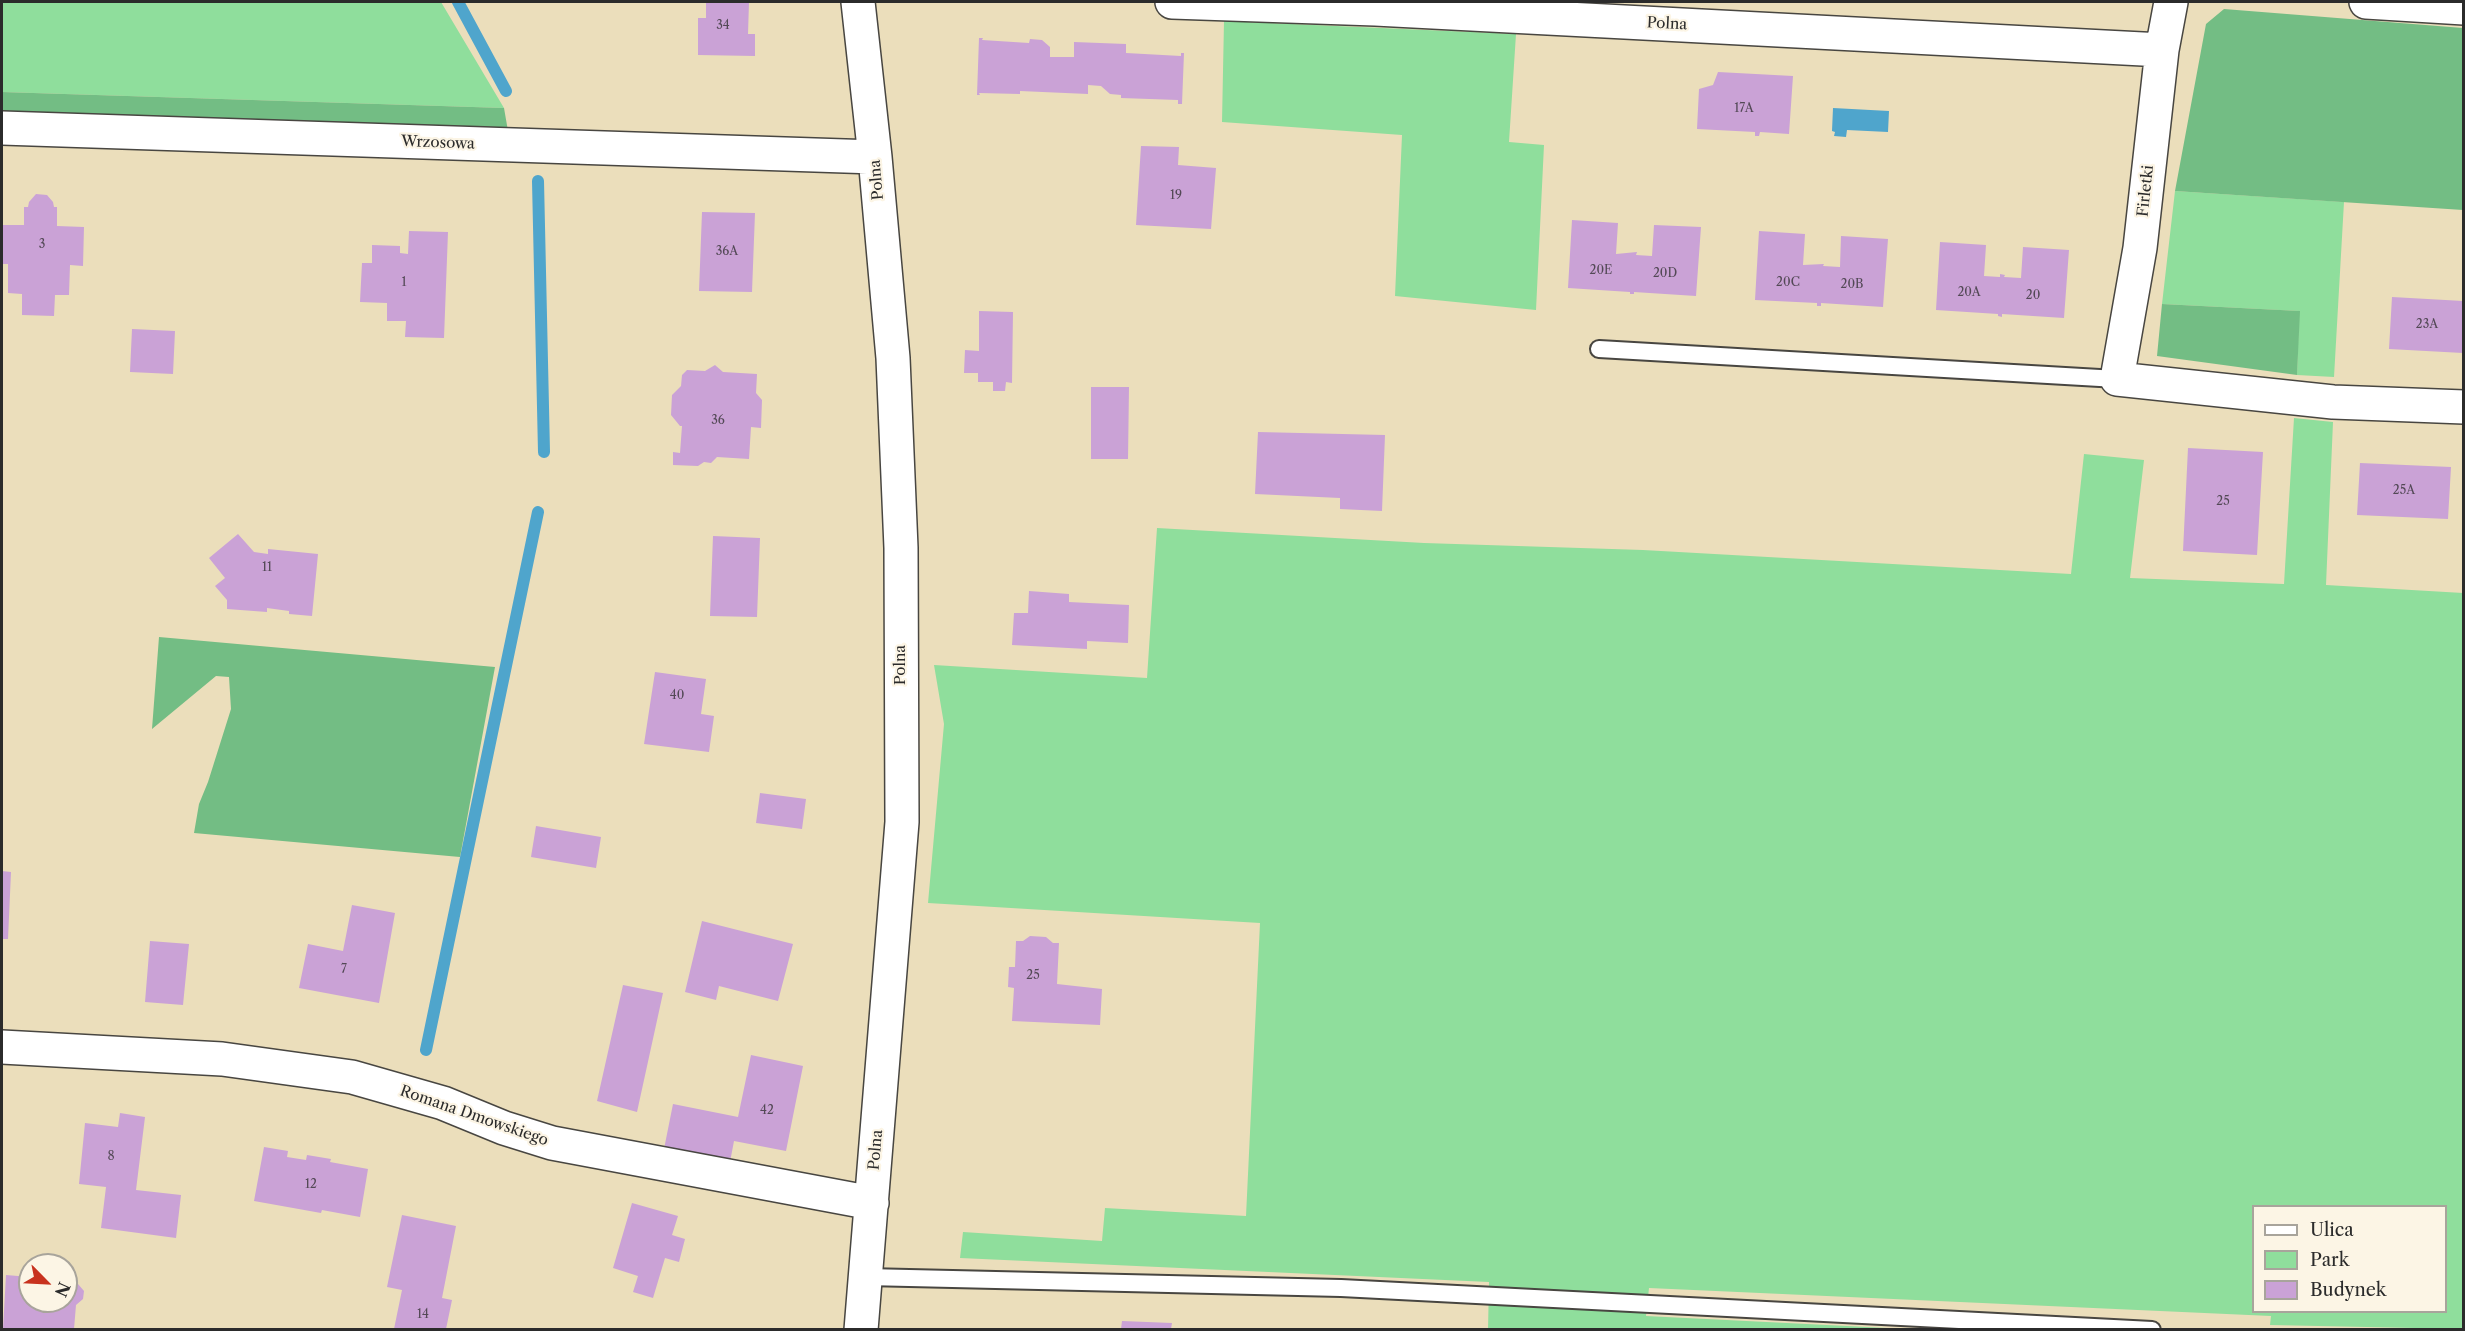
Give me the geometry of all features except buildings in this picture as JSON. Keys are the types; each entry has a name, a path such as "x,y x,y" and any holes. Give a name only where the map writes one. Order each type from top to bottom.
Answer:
{"street":[{"name":"Polna","path":"858,2 893,358 901,548 902,822 861,1329"},
{"name":"Polna","path":"1172,2 1386,9 2162,50"},
{"name":"Firletki","path":"2117,379 2140,248 2162,50 2171,2"},
{"path":"2366,2 2463,8"},
{"name":"Wrzosowa","path":"2,128 875,157"},
{"path":"2117,379 2333,402 2463,407"},
{"name":"Romana Dmowskiego","path":"2,1047 222,1059 352,1077 443,1103 504,1128 552,1143 872,1203"}],"lane":[{"path":"1599,349 2117,379"},
{"path":"866,1277 1341,1288 2152,1329"}],"green space":[{"path":"2,2 441,2 504,108 2,92"},
{"path":"2224,9 2463,28 2463,210 2175,191 2206,24"},
{"path":"1224,21 1516,34 1509,142 1544,145 1536,310 1395,296 1402,135 1222,122"},
{"path":"2,92 504,108 508,131 2,114"},
{"path":"2175,191 2344,202 2334,377 2297,375 2299,311 2162,304"},
{"path":"2162,304 2300,311 2297,375 2157,356"},
{"path":"2294,418 2333,422 2326,585 2463,593 2463,1329 2270,1325 2271,1316 1649,1288 1646,1316 1907,1329 1488,1330 1489,1282 960,1258 963,1232 1102,1241 1105,1208 1246,1216 1260,923 928,903 944,724 934,665 1147,678 1157,528 1424,543 1643,550 2071,574 2084,454 2144,460 2130,578 2284,584"},
{"path":"159,637 495,667 460,857 194,833 199,804 231,709 229,677 216,676 152,729"}],"water":[{"path":"1833,108 1889,111 1888,132 1847,130 1846,137 1834,136 1835,132 1832,131"}],"waterway":[{"path":"458,2 506,91"},
{"path":"538,181 544,452"},
{"path":"426,1050 538,512"}]}
